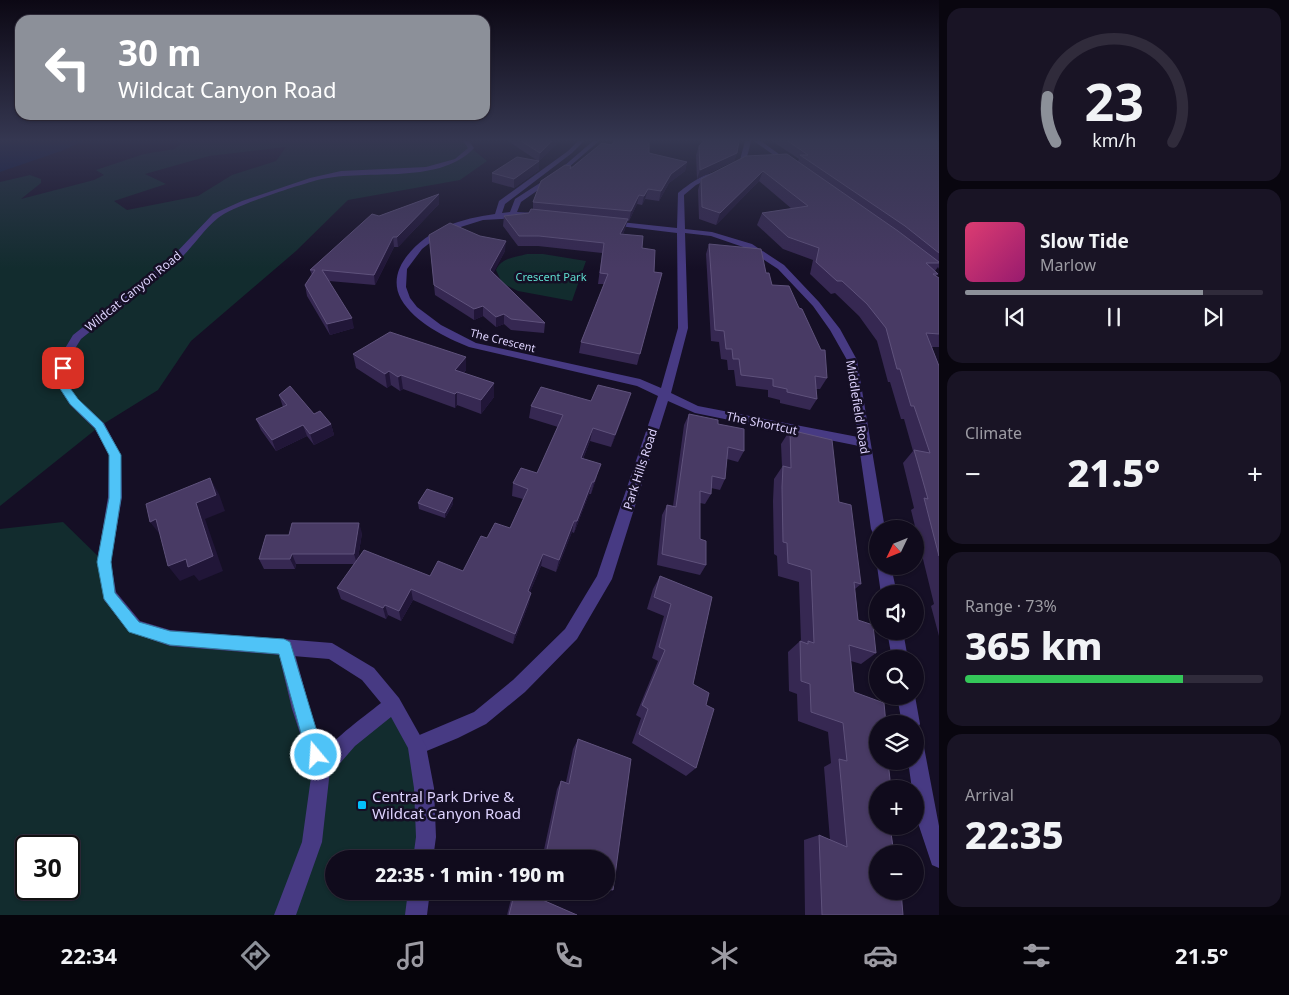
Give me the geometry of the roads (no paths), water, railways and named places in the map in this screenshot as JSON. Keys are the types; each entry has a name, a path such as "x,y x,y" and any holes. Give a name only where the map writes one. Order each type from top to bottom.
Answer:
{"street":[{"name":"Wildcat Canyon Road","path":"298,184 245,202 216,216 176,258 78,336 66,355 60,381 74,402 100,426 115,455 115,498 104,562 109,595 134,627 170,638 332,651 368,674 393,704 417,746 424,788 426,837 424,850"},
{"path":"498,215 502,203 528,184"},
{"path":"513,214 518,201 543,184"},
{"name":"Park Hills Road","path":"417,746 480,718 519,686 572,634 604,579 664,394 683,328 680,194 695,184"},
{"name":"The Crescent","path":"541,216 498,215 455,226 424,243 412,255 401,275 401,288 414,311 452,337 473,345 640,384 664,394"},
{"path":"599,222 680,230"},
{"name":"Middlefield Road","path":"680,230 724,237 762,253 781,268 816,304 835,329 852,360 877,520"},
{"name":"The Shortcut","path":"664,394 695,409 864,443"},
{"path":"284,647 320,770 312,842 286,915"},
{"path":"320,770 350,740 393,704"},
{"path":"921,770 934,825 939,858"},
{"path":"416,915 418,900"}],"place":[{"name":"Central Park Drive & Wildcat Canyon Road","path":"362,805"}],"park label":[{"name":"Crescent Park","path":"551,276"}]}
